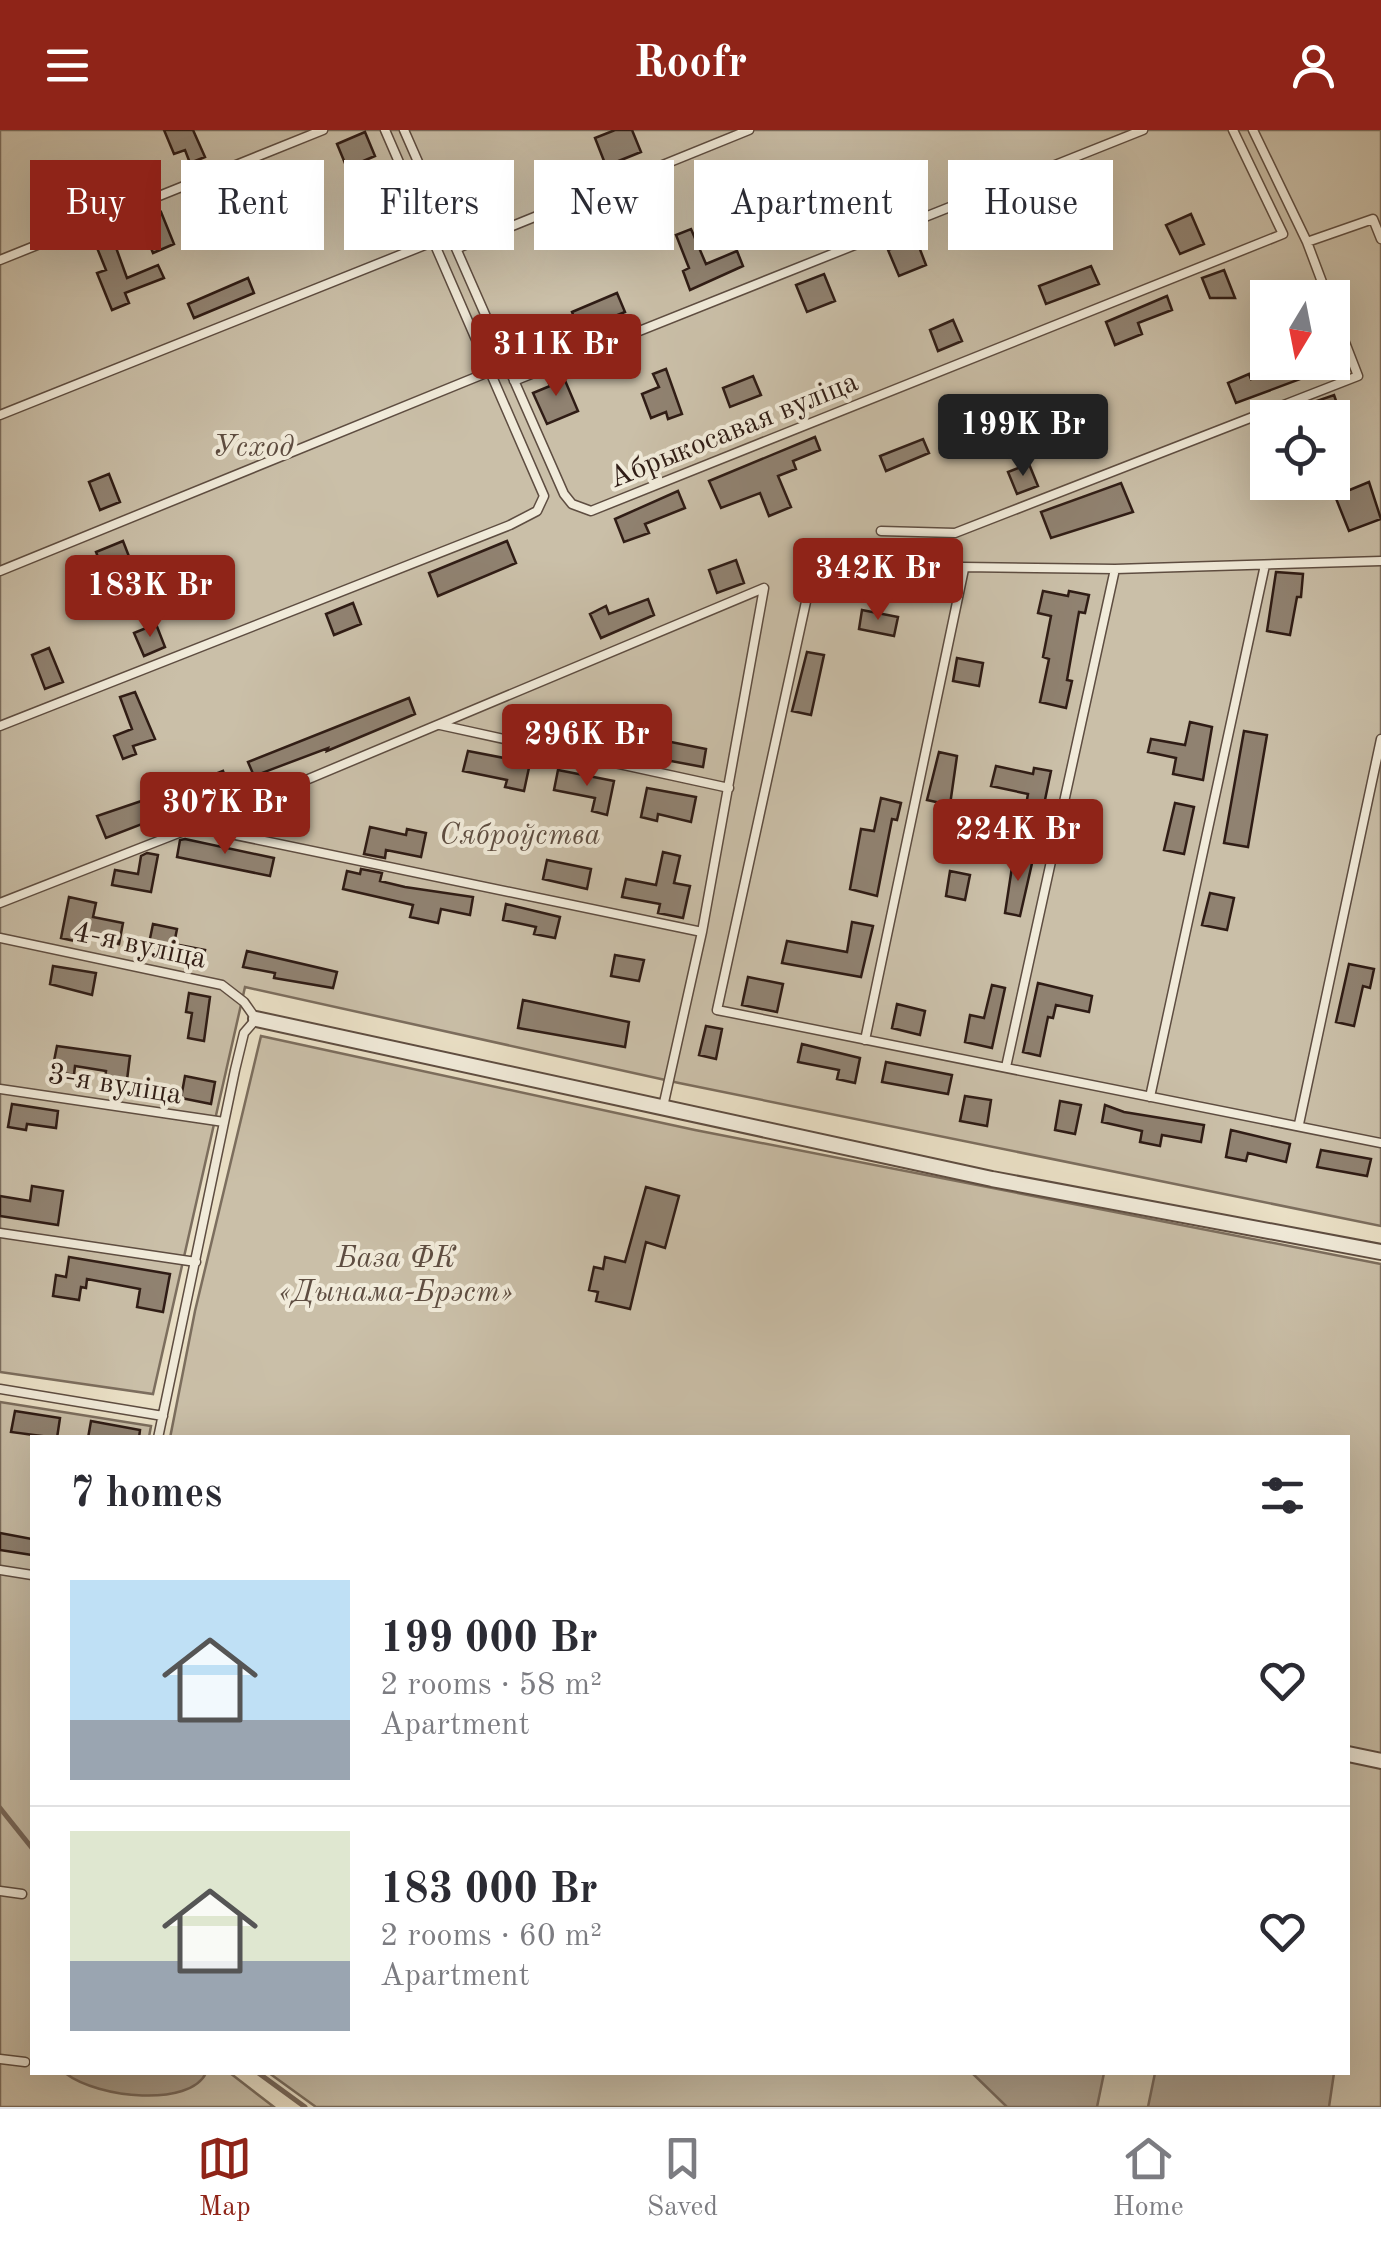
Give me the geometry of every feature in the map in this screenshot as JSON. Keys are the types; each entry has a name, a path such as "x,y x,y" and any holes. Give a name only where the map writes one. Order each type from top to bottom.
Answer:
{"street":[{"path":"256,1019 992,1179 1381,1252"},
{"path":"1350,1754 1381,1761"}],"lane":[{"path":"0,260 324,130"},
{"path":"386,130 399,160"},
{"path":"404,130 418,160"},
{"path":"514,225 750,130"},
{"path":"459,250 514,382 1143,130"},
{"name":"Абрыкосавая вуліца","path":"514,382 564,494 572,504 590,511 1283,234 1233,130"},
{"path":"1254,130 1321,280"},
{"path":"1307,242 1373,220 1381,240"},
{"path":"0,416 413,250"},
{"path":"0,726 536,511 544,496 439,250"},
{"path":"1350,355 1358,376 1350,379"},
{"path":"0,571 492,371"},
{"path":"882,531 955,533 1348,380"},
{"path":"1381,561 1115,569 814,566 717,1010 1381,1143"},
{"path":"1150,1097 1265,565"},
{"path":"865,1040 964,569"},
{"path":"1006,1067 1115,569"},
{"path":"0,903 194,827 764,588 702,932 662,1110"},
{"path":"440,725 729,788"},
{"path":"1299,1124 1381,739"},
{"path":"194,827 702,932"},
{"name":"4-я вуліца","path":"0,938 222,985 244,1002 256,1019"},
{"path":"159,1435 244,1033 256,1019"},
{"name":"3-я вуліца","path":"0,1088 224,1122"},
{"path":"0,1232 196,1262"},
{"path":"0,1390 163,1416"},
{"path":"0,1570 30,1575"},
{"path":"0,1891 22,1894"},
{"path":"0,2058 25,2062"}],"green space":[{"path":"0,130 1381,130 1381,1226 679,1083 245,987 153,1394 0,1372"},
{"name":"База ФК «Дынама-Брэст»","path":"261,1036 695,1130 1381,1264 1381,2107 316,2107 272,2075 1350,2075 1350,1435 171,1435 195,1311"},
{"path":"0,1402 151,1426 149,1435 30,1435 30,2075 233,2075 274,2107 0,2107"}],"shaded area":[{"path":"68,2075 204,2075 197,2084 163,2095 120,2093"},
{"path":"974,2075 1104,2075 1097,2107 1007,2107"},
{"path":"1154,2075 1334,2075 1329,2107 1148,2107"}],"building":[{"path":"164,130 193,130 205,157 189,160 185,150 174,154"},
{"path":"615,130 632,130 641,152 621,160 604,160 595,138"},
{"path":"365,132 375,156 344,161 337,144"},
{"path":"161,212 174,244 161,250"},
{"path":"1191,214 1204,244 1180,254 1166,225"},
{"path":"691,229 694,250 700,250 706,264 737,251 743,266 690,290 683,271 689,268 676,235"},
{"path":"98,250 117,250 127,278 158,265 164,278 125,293 129,303 112,310 97,273 106,270"},
{"path":"888,250 920,250 926,265 899,276"},
{"path":"1091,266 1099,284 1046,304 1039,286"},
{"path":"1224,270 1235,298 1210,298 1202,278"},
{"path":"824,274 835,301 807,312 796,285"},
{"path":"248,278 254,293 194,318 188,304"},
{"path":"617,293 625,312 610,318 611,323 581,335 572,312"},
{"path":"1167,296 1172,310 1138,323 1142,334 1115,345 1106,322"},
{"path":"953,320 962,341 938,351 930,330"},
{"path":"666,369 682,414 668,419 666,412 651,418 642,394 659,387 653,374"},
{"path":"561,371 578,411 547,424 533,393 550,386 547,378"},
{"path":"1249,374 1250,380 1298,380 1236,403 1228,383"},
{"path":"753,376 761,395 730,407 723,388"},
{"path":"815,437 820,450 793,461 796,469 778,476 791,507 769,516 760,493 721,508 709,481"},
{"path":"923,439 929,453 886,471 880,456"},
{"path":"1029,464 1038,486 1017,494 1008,472"},
{"path":"109,474 120,502 100,510 89,482"},
{"path":"1369,482 1381,519 1349,531 1337,500 1350,500 1350,490"},
{"path":"1121,483 1133,512 1051,538 1041,512"},
{"path":"678,491 685,508 645,524 649,533 624,542 615,519"},
{"path":"123,541 135,572 108,583 96,552"},
{"path":"507,541 516,563 438,596 429,573"},
{"path":"736,560 744,583 717,593 709,570"},
{"path":"1276,572 1303,574 1290,635 1267,631"},
{"path":"1043,591 1089,595 1085,613 1079,612 1066,708 1040,702 1049,659 1043,657 1051,616 1038,613"},
{"path":"648,599 654,615 601,638 590,614 606,606 609,614"},
{"path":"353,603 361,624 334,635 326,614"},
{"path":"862,610 898,617 894,636 859,629"},
{"path":"156,624 165,647 144,656 134,633"},
{"path":"49,648 63,682 45,689 32,655"},
{"path":"807,652 824,655 811,715 792,711"},
{"path":"957,658 983,663 979,686 953,681"},
{"path":"135,692 155,739 133,746 136,754 123,759 114,736 132,729 120,697"},
{"path":"409,698 415,714 254,776 248,762"},
{"path":"1190,722 1212,727 1203,780 1173,774 1176,758 1148,752 1151,739 1185,745"},
{"path":"611,730 706,749 703,767 607,749"},
{"path":"1244,731 1267,735 1248,847 1224,843"},
{"path":"468,751 530,763 524,791 505,787 507,780 463,771"},
{"path":"939,752 957,756 950,805 927,800"},
{"path":"996,766 1033,774 1034,768 1051,771 1041,819 1024,816 1028,794 991,786"},
{"path":"558,770 614,781 607,815 592,811 595,798 554,790"},
{"path":"223,771 230,790 106,838 97,816 162,794 160,791 183,781 185,786"},
{"path":"647,788 696,797 691,822 658,814 657,821 641,817"},
{"path":"881,798 901,803 897,820 892,819 877,896 850,889 861,829 874,831"},
{"path":"1175,803 1194,807 1184,854 1164,850"},
{"path":"370,827 406,835 407,829 426,833 421,857 386,850 385,858 364,854"},
{"path":"180,840 274,858 270,876 177,857"},
{"path":"663,852 680,856 674,883 690,886 683,918 658,913 660,904 622,897 626,879 656,885"},
{"path":"1014,854 1033,859 1020,916 1005,913"},
{"path":"158,855 151,892 112,885 115,870 138,874 141,856"},
{"path":"547,860 591,869 587,889 543,879"},
{"path":"361,869 382,873 380,881 473,897 470,915 441,909 438,923 410,917 413,905 343,889 347,871 360,874"},
{"path":"950,871 970,875 965,900 946,896"},
{"path":"1210,893 1234,898 1227,930 1202,925"},
{"path":"69,897 96,903 93,917 123,923 119,944 89,938 88,944 61,938"},
{"path":"506,904 560,917 555,938 534,934 536,927 503,920"},
{"path":"852,922 873,926 861,977 782,963 787,941 847,952"},
{"path":"153,924 177,929 174,944 205,950 202,963 147,953"},
{"path":"247,951 337,972 333,988 274,978 275,973 243,967"},
{"path":"615,955 644,960 639,981 611,976"},
{"path":"1349,964 1374,969 1370,988 1363,986 1354,1026 1336,1022"},
{"path":"53,966 96,973 92,995 50,984"},
{"path":"748,977 783,984 777,1012 742,1005"},
{"path":"1038,983 1092,996 1089,1012 1056,1005 1053,1018 1048,1017 1040,1056 1023,1052"},
{"path":"992,985 1005,988 992,1048 965,1042 970,1015 984,1018"},
{"path":"189,993 210,997 204,1041 188,1038 192,1013 186,1012"},
{"path":"523,1000 629,1022 625,1047 518,1028"},
{"path":"897,1004 925,1011 920,1035 892,1028"},
{"path":"706,1026 722,1029 716,1059 699,1055"},
{"path":"802,1044 860,1058 855,1083 837,1079 839,1070 798,1062"},
{"path":"57,1046 130,1056 126,1088 104,1085 106,1071 75,1066 74,1075 52,1071"},
{"path":"886,1062 952,1075 948,1094 882,1082"},
{"path":"185,1076 215,1082 211,1104 181,1098"},
{"path":"965,1096 991,1100 987,1126 960,1121"},
{"path":"1060,1101 1081,1105 1075,1134 1055,1130"},
{"path":"12,1104 58,1111 56,1128 27,1124 26,1130 8,1127"},
{"path":"1105,1105 1124,1112 1204,1125 1201,1142 1162,1135 1160,1146 1140,1142 1142,1131 1102,1122"},
{"path":"1231,1130 1290,1144 1286,1162 1248,1153 1246,1161 1226,1157"},
{"path":"1321,1150 1371,1159 1367,1176 1317,1167"},
{"path":"32,1186 63,1191 58,1225 0,1216 0,1196 30,1201"},
{"path":"646,1187 679,1196 665,1248 646,1242 630,1309 596,1301 598,1292 589,1290 594,1267 603,1269 605,1257 625,1262"},
{"path":"69,1257 170,1274 163,1312 137,1307 140,1289 87,1279 79,1300 53,1296 56,1275 66,1277"},
{"path":"15,1411 60,1418 57,1435 11,1432"},
{"path":"91,1421 140,1430 139,1435 89,1435"},
{"path":"0,1533 30,1539 30,1555 0,1550"}],"waterway":[{"path":"0,1808 30,1846"},
{"path":"261,2075 305,2107"}],"park label":[{"name":"Усход","path":"253,446"},
{"name":"Сяброўства","path":"520,834"}]}
